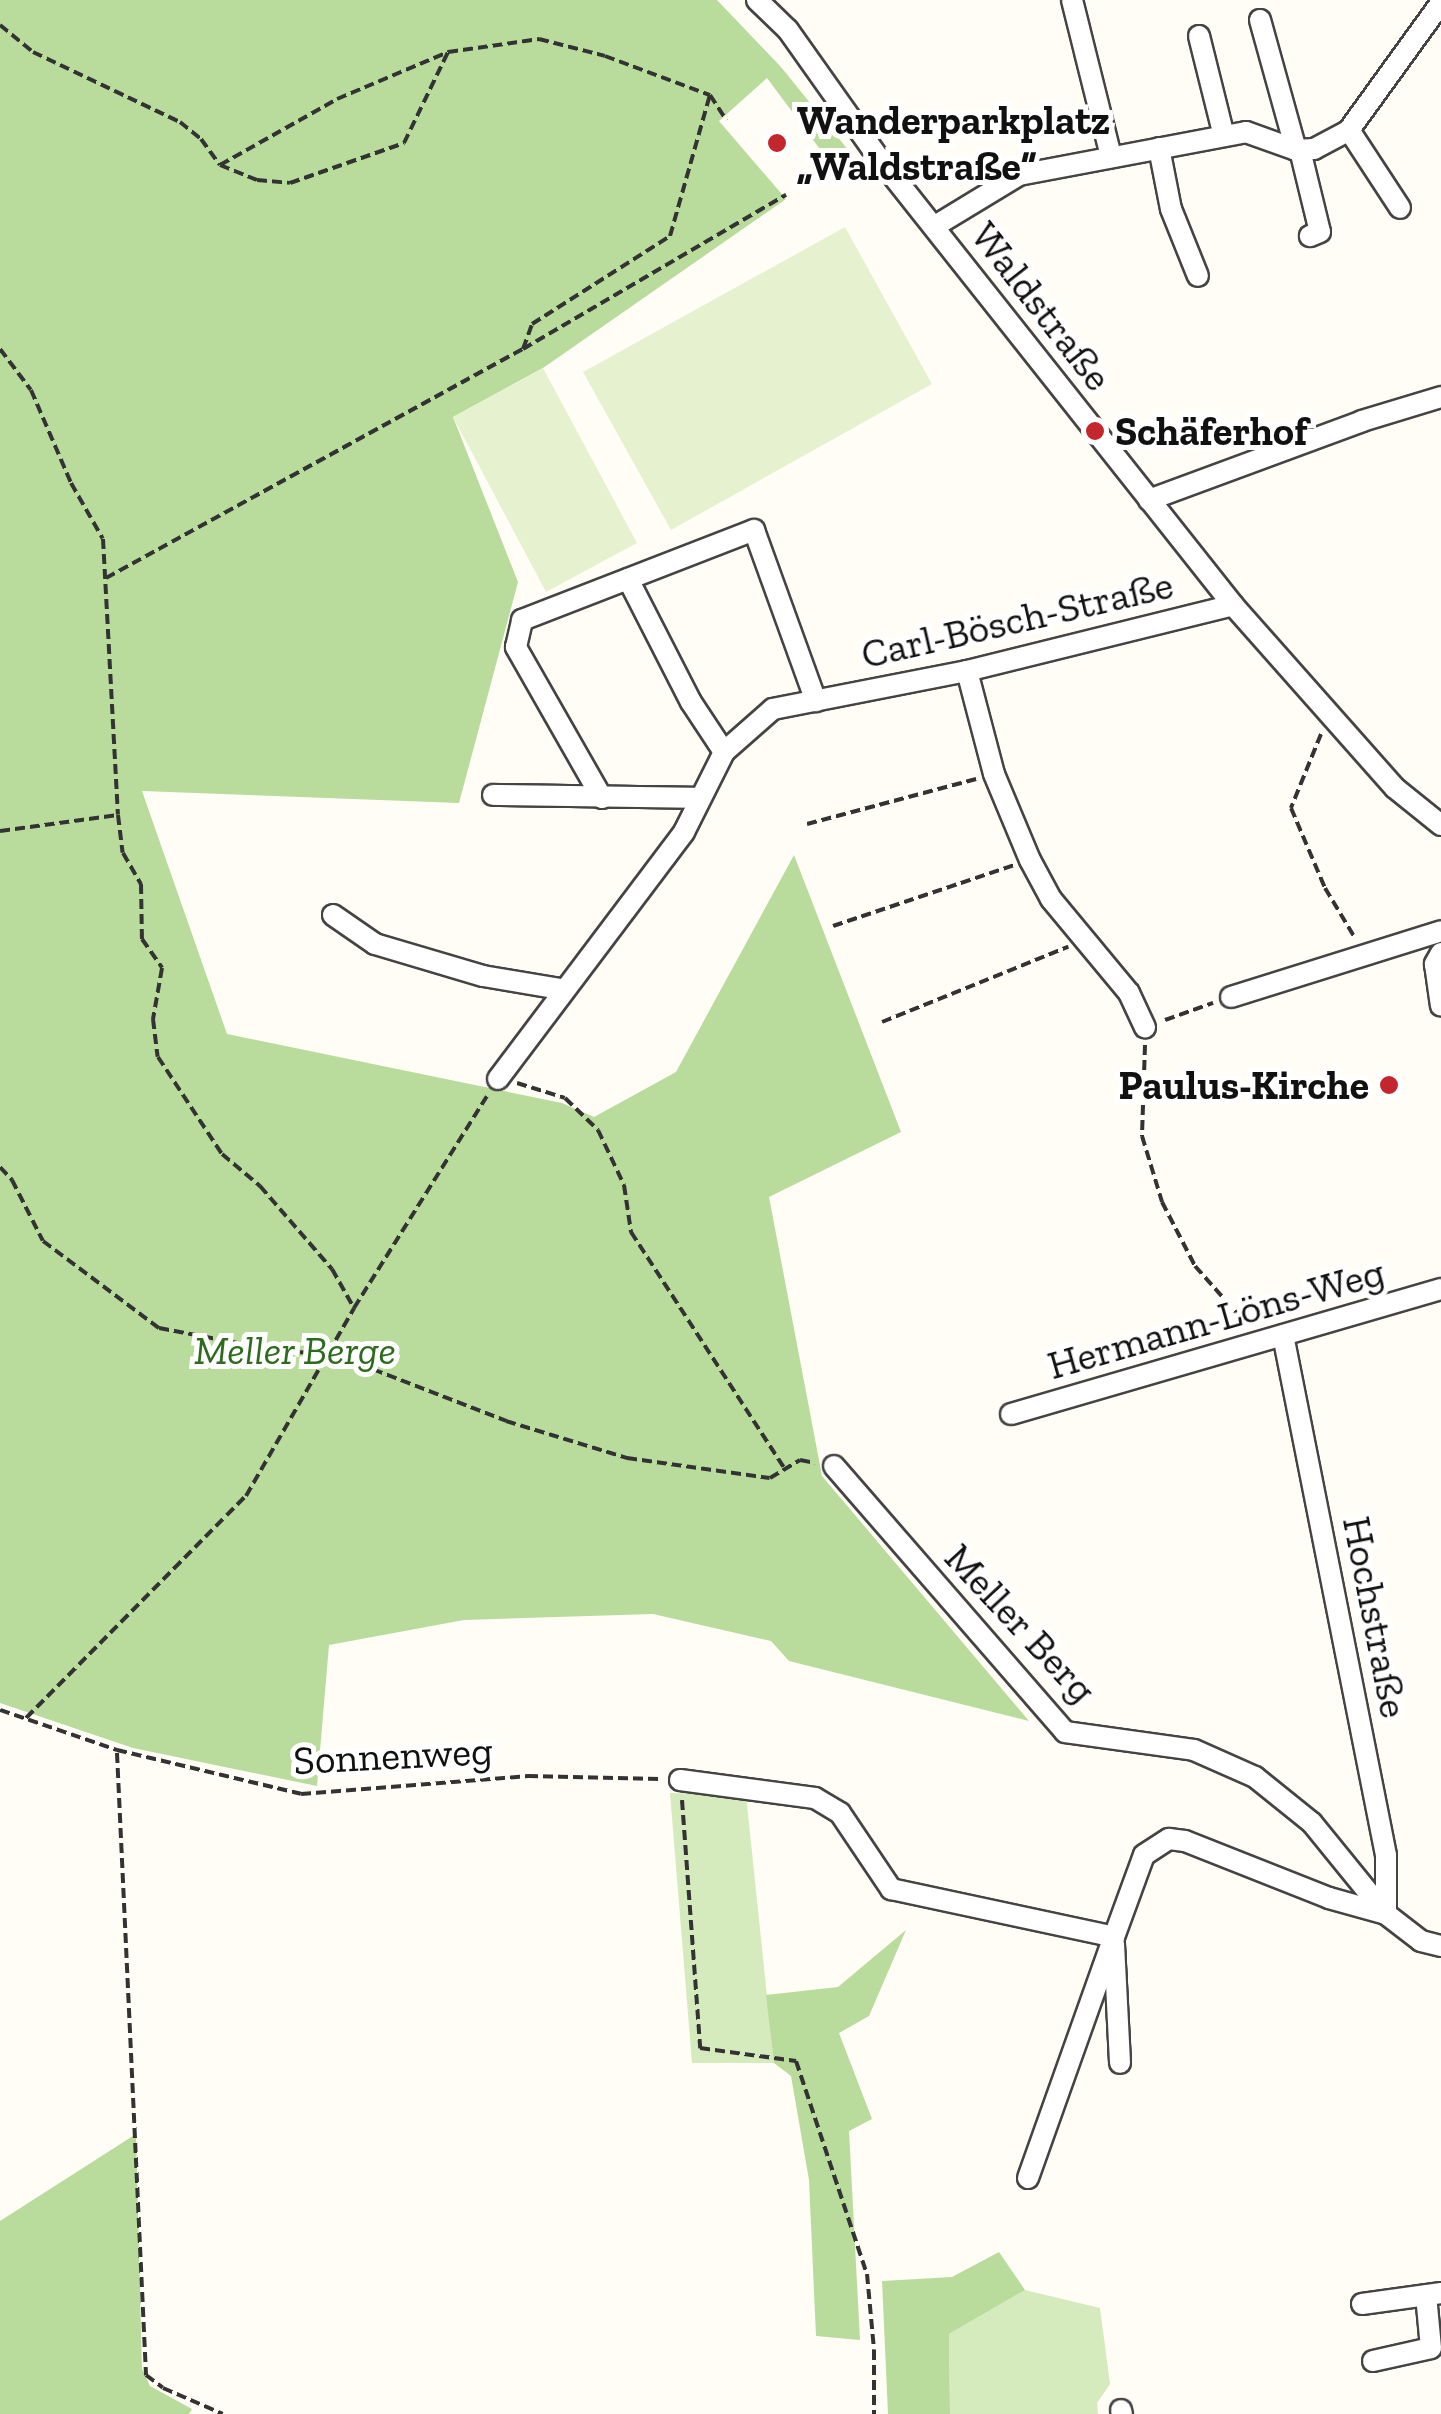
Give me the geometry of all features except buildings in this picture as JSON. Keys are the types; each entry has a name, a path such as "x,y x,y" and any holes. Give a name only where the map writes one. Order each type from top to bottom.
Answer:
{"street":[{"name":"Waldstraße","path":"757,0 788,30 878,157 1233,605 1396,788 1441,825"},
{"path":"1072,0 1111,157"},
{"path":"935,226 1019,174 1246,132 1298,150 1314,149 1350,130 1441,3"},
{"path":"1260,20 1320,232 1310,236"},
{"path":"1199,36 1224,136"},
{"path":"1350,130 1400,208"},
{"path":"1158,148 1171,209 1198,276"},
{"path":"1148,500 1362,421 1441,397"},
{"name":"Carl-Bösch-Straße","path":"602,798 516,648 522,620 754,530 816,701"},
{"path":"628,579 673,669 724,752"},
{"name":"Carl-Bösch-Straße","path":"498,1079 562,989 643,890 684,832 724,752 773,709 967,671 1233,605"},
{"path":"967,671 994,774 1030,860 1051,898 1129,992 1145,1027"},
{"path":"492,796 698,798"},
{"path":"332,916 374,944 483,976 562,989"},
{"path":"1231,996 1441,931"},
{"path":"1441,952 1435,964 1441,1006"},
{"name":"Hermann-Löns-Weg","path":"1010,1414 1441,1288"},
{"name":"Hochstraße","path":"1283,1335 1386,1855 1386,1914"},
{"name":"Meller Berg","path":"834,1466 1065,1732 1194,1750 1255,1777 1312,1824 1386,1914"},
{"path":"680,1780 815,1798 840,1813 891,1889 1114,1937"},
{"path":"1028,2178 1144,1854 1169,1839 1186,1841 1328,1898 1386,1914 1421,1941 1441,1946"},
{"path":"1114,1937 1120,2062"},
{"path":"1362,2304 1434,2294 1431,2348 1373,2362"}],"path":[{"path":"0,24 33,52 180,122 201,139 220,165 257,180 290,183 404,143 448,52"},
{"path":"220,165 337,99 448,52 539,39 606,56 710,95 726,120"},
{"path":"523,349 532,324 670,236 710,95"},
{"path":"106,578 523,349 786,195"},
{"path":"0,349 31,390 71,483 103,539 118,816 123,854 141,884 142,939 162,968 154,1019 158,1057 222,1154 260,1186 332,1270 354,1308"},
{"path":"1329,716 1291,808 1325,888 1366,957"},
{"path":"807,824 994,774"},
{"path":"0,831 118,816"},
{"path":"833,926 1030,860"},
{"path":"882,1022 1088,939"},
{"path":"1231,996 1145,1027 1142,1136 1162,1202 1195,1266 1242,1319 1283,1335"},
{"path":"26,1718 246,1496 354,1308 498,1079 565,1098 598,1130 624,1185 631,1232 785,1469"},
{"path":"0,1167 12,1180 43,1241 159,1328 286,1352 331,1353 506,1420 627,1458 770,1478 800,1460 834,1466"},
{"name":"Sonnenweg","path":"0,1710 117,1750 300,1794 528,1776 680,1780"},
{"path":"117,1750 146,2375 163,2388 224,2414"},
{"path":"680,1780 700,2048 796,2061 866,2274 874,2350 874,2414"}],"green space":[{"name":"Meller Berge","path":"0,0 717,0 781,67 849,151 850,161 828,160 767,78 719,121 786,199 543,368 453,417 518,582 459,803 142,791 227,1034 562,1103 594,1117 676,1072 794,855 901,1132 769,1197 822,1476 1029,1721 789,1661 771,1641 653,1614 464,1620 329,1645 317,1786 133,1748 0,1703"},
{"path":"845,227 932,384 671,530 583,372"},
{"path":"543,368 637,543 546,592 453,417"},
{"path":"670,1793 746,1795 774,2063 692,2063"},
{"path":"906,1930 869,2016 839,2033 872,2119 849,2131 860,2340 816,2336 809,2180 791,2076 774,2063 766,1995 838,1987"},
{"path":"136,2134 142,2369 150,2386 192,2409 189,2414 0,2414 0,2221"},
{"path":"999,2252 1025,2290 949,2334 950,2414 888,2414 882,2281 952,2277"},
{"path":"1025,2290 1100,2308 1110,2384 1097,2403 1098,2414 950,2414 949,2334"}],"place":[{"name":"Wanderparkplatz „Waldstraße“","path":"777,143"},
{"name":"Schäferhof","path":"1095,431"},
{"name":"Paulus-Kirche","path":"1389,1085"}]}
